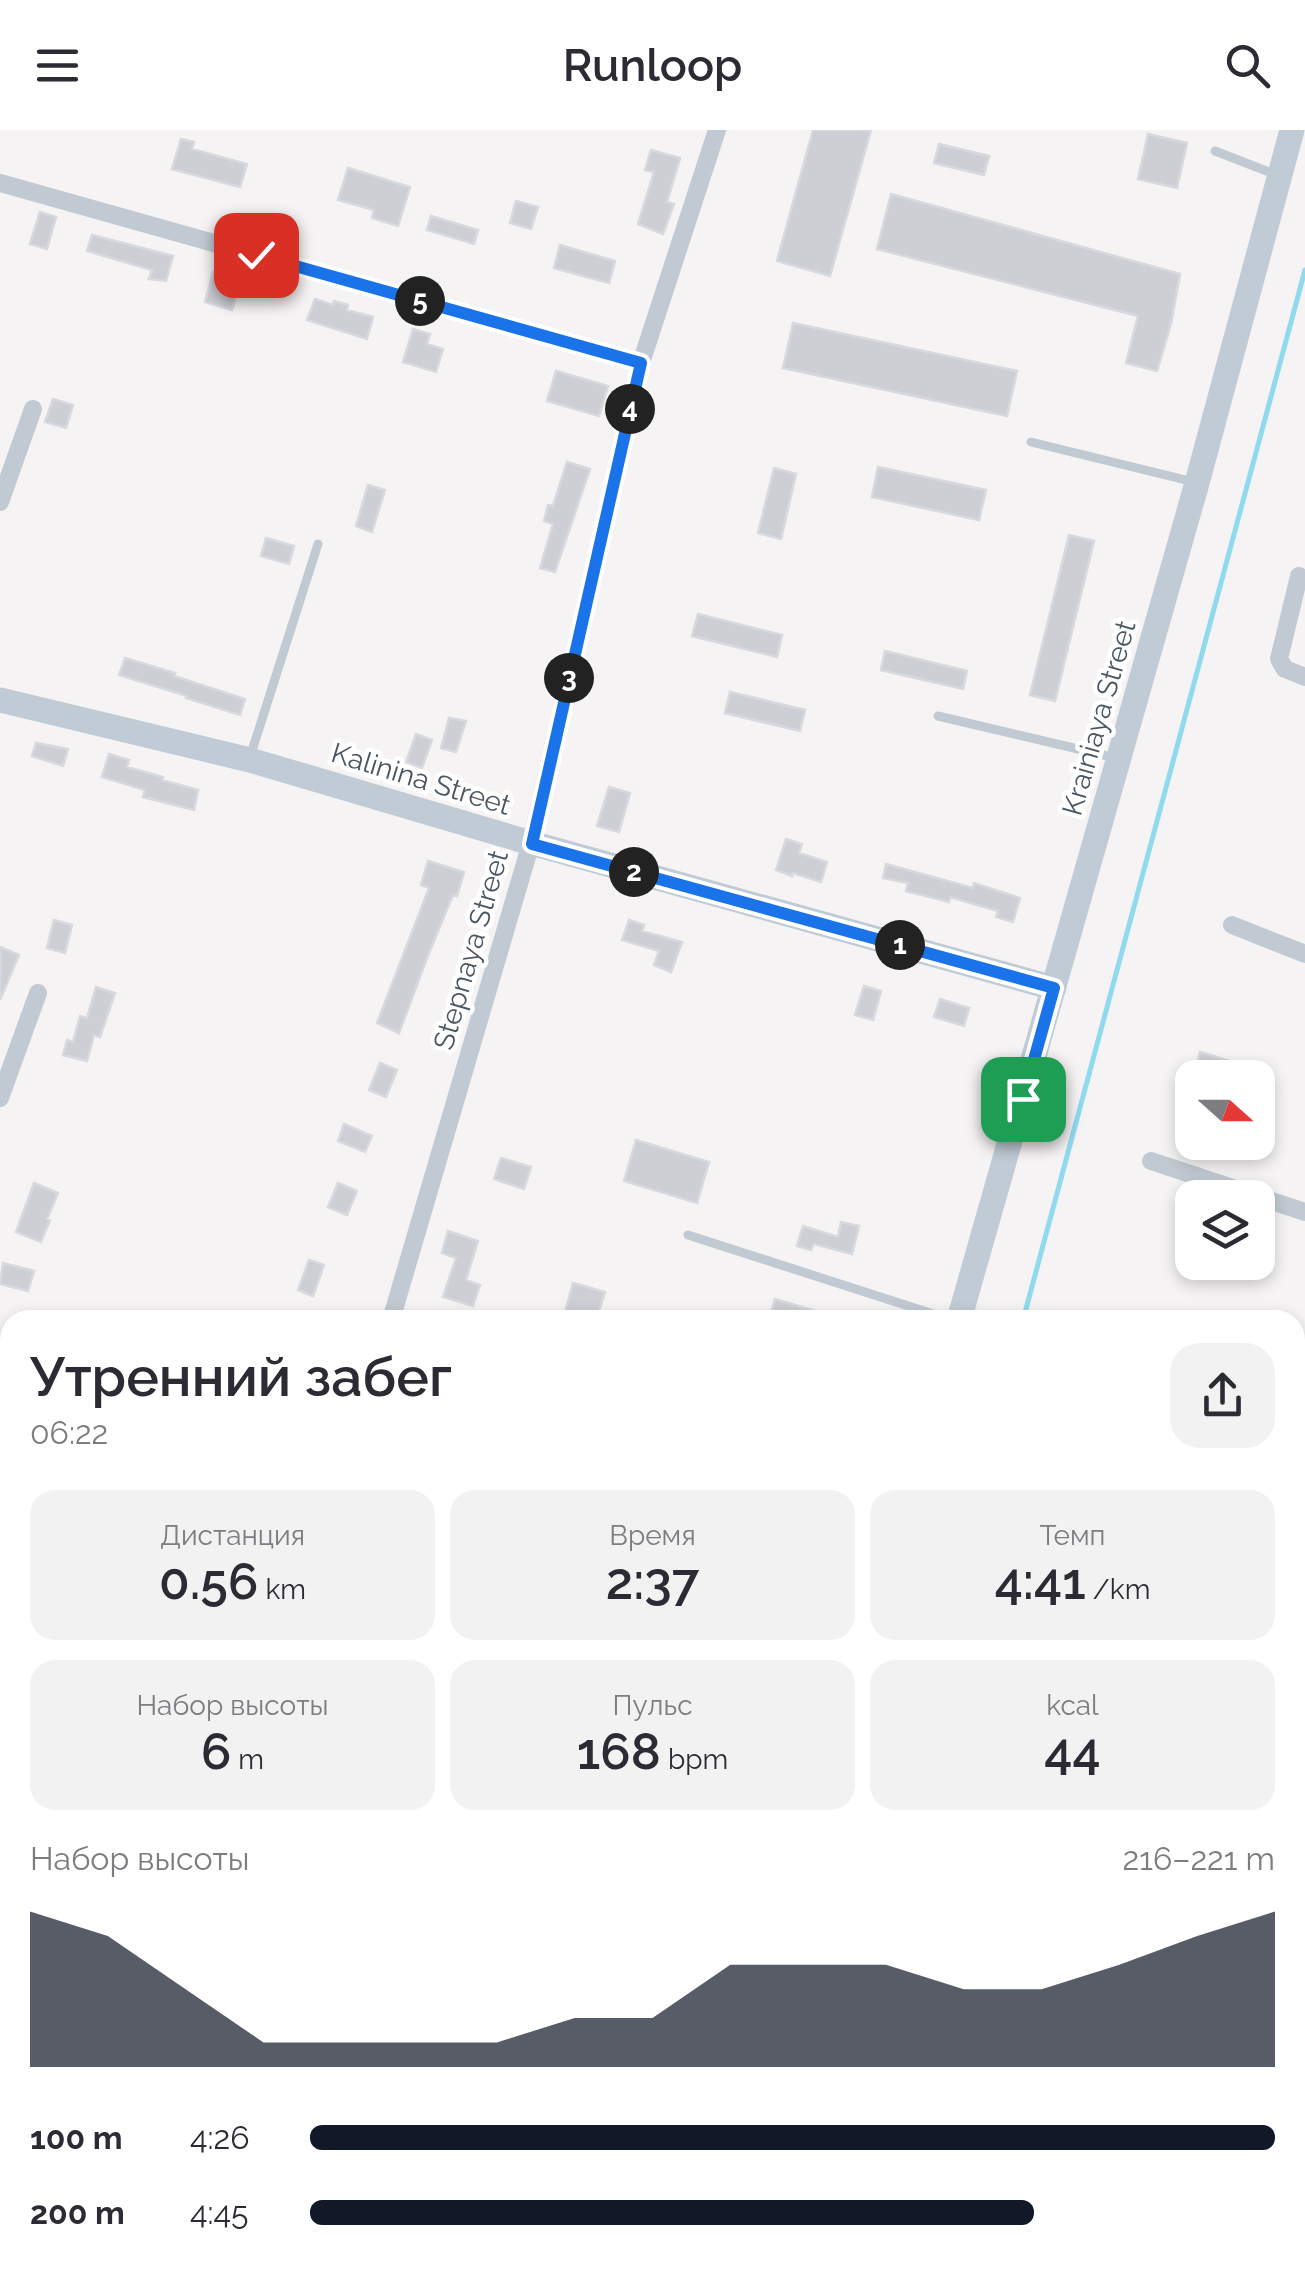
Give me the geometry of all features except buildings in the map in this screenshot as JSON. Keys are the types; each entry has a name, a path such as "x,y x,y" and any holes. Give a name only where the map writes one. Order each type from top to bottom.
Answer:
{"main road":[{"name":"Krainiaya Street","path":"962,1310 1197,483 1292,130"},
{"name":"Kalinina Street","path":"0,700 250,760 532,844 1054,988"}],"street":[{"name":"Stepnaya Street","path":"394,1310 532,844 641,363 716,130"},
{"path":"0,183 641,363"},
{"path":"0,502 33,408"},
{"path":"1300,576 1279,659 1286,670 1305,676"},
{"path":"1232,925 1305,954"},
{"path":"0,1098 38,993"},
{"path":"1151,1161 1305,1212"}],"lane":[{"path":"1216,151 1279,176"},
{"path":"1030,442 1197,483"},
{"path":"250,760 318,544"},
{"path":"938,716 1119,758"},
{"path":"688,1235 921,1310"}],"waterway":[{"path":"1026,1310 1305,270"}],"route":[{"path":"256,255 641,363 532,844 1054,988 1023,1099"}]}
